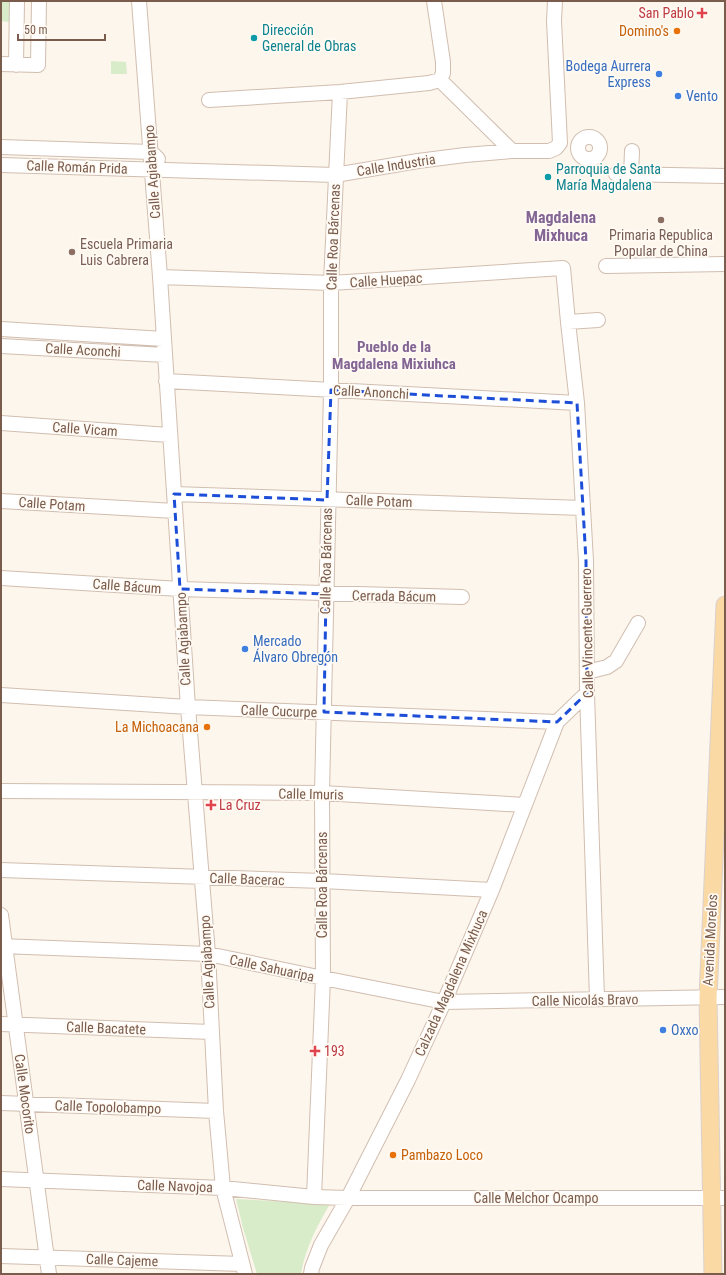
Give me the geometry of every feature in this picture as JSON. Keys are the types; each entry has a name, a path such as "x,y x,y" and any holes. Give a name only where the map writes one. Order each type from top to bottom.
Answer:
{"main road":[{"name":"Avenida Morelos","path":"714,1274 711,1198 708,998 725,605"}],"street":[{"path":"16,65 17,1"},
{"path":"1,64 38,65 39,1"},
{"name":"Calle Agiabampo","path":"139,1 160,277 169,435 194,793 208,954 216,1111 223,1188 244,1269"},
{"path":"434,1 443,62 443,72 440,80"},
{"path":"555,1 555,147"},
{"path":"209,100 340,92 429,83 440,80"},
{"path":"440,80 512,151"},
{"name":"Calle Roa Bárcenas","path":"314,1198 323,978 322,793 331,283 340,92"},
{"name":"Calle Industria","path":"152,170 335,174 465,155 555,147 579,143"},
{"name":"Calle Román Prida","path":"1,147 151,152"},
{"path":"631,174 632,151"},
{"path":"151,152 170,170"},
{"name":"Calle Román Prida","path":"1,165 152,170"},
{"path":"616,174 725,176"},
{"path":"606,266 725,264"},
{"name":"Calle Huepac","path":"160,277 331,283 563,268"},
{"name":"Calle Vincente Guerrero","path":"563,268 584,508 587,693 597,999"},
{"path":"568,322 598,320"},
{"name":"Calle Aconchi","path":"1,329 164,339"},
{"name":"Calle Aconchi","path":"1,346 165,355"},
{"name":"Calle Anonchi","path":"166,381 576,403"},
{"name":"Calle Vicam","path":"1,423 169,435"},
{"name":"Calle Potam","path":"174,494 584,508"},
{"name":"Calle Potam","path":"1,500 175,511"},
{"name":"Calle Bácum","path":"1,578 180,589 326,594"},
{"name":"Cerrada Bácum","path":"326,594 462,597"},
{"path":"587,672 607,667 616,661 638,623"},
{"name":"Calzada Magdalena Mixhuca","path":"311,1274 321,1245 348,1198 408,1080 444,1002 492,890 557,722 587,693"},
{"name":"Calle Cucurpe","path":"1,695 188,707 557,722"},
{"name":"Calle Imuris","path":"1,791 322,793 525,805"},
{"name":"Calle Bacerac","path":"1,870 323,881 492,890"},
{"name":"Calle Mocorito","path":"1,915 3,946 16,1025 49,1274"},
{"name":"Calle Sahuaripa","path":"3,946 208,954 444,1002"},
{"name":"Calle Nicolás Bravo","path":"444,1002 725,997"},
{"name":"Calle Bacatete","path":"1,1024 211,1032"},
{"name":"Calle Topolobampo","path":"1,1103 216,1111"},
{"name":"Calle Navojoa","path":"1,1179 223,1188 314,1198 348,1198"},
{"name":"Calle Melchor Ocampo","path":"348,1198 711,1198"},
{"name":"Calle Cajeme","path":"1,1256 244,1269"}],"highlighted area":[{"path":"331,390 577,403 586,561 587,693 557,722 324,712 326,594 180,589 174,494 327,500"}],"green space":[{"path":"1,1 9,1 9,22 1,21"},
{"path":"111,61 126,62 127,74 111,74"},
{"path":"236,1199 330,1204 312,1238 305,1256 301,1274 257,1274"}],"place":[{"name":"San Pablo","path":"702,13"},
{"name":"Domino's","path":"677,31"},
{"name":"Dirección General de Obras","path":"254,38"},
{"name":"Bodega Aurrera Express","path":"659,74"},
{"name":"Vento","path":"678,96"},
{"name":"Parroquia de Santa María Magdalena","path":"548,177"},
{"name":"Primaria Republica Popular de China","path":"661,220"},
{"name":"Escuela Primaria Luis Cabrera","path":"72,252"},
{"name":"Mercado Álvaro Obregón","path":"245,649"},
{"name":"La Michoacana","path":"207,727"},
{"name":"La Cruz","path":"211,805"},
{"name":"Oxxo","path":"663,1030"},
{"name":"193","path":"315,1051"},
{"name":"Pambazo Loco","path":"393,1155"}],"district":[{"name":"Magdalena Mixhuca","path":"561,226"},
{"name":"Pueblo de la Magdalena Mixiuhca","path":"394,356"}]}
